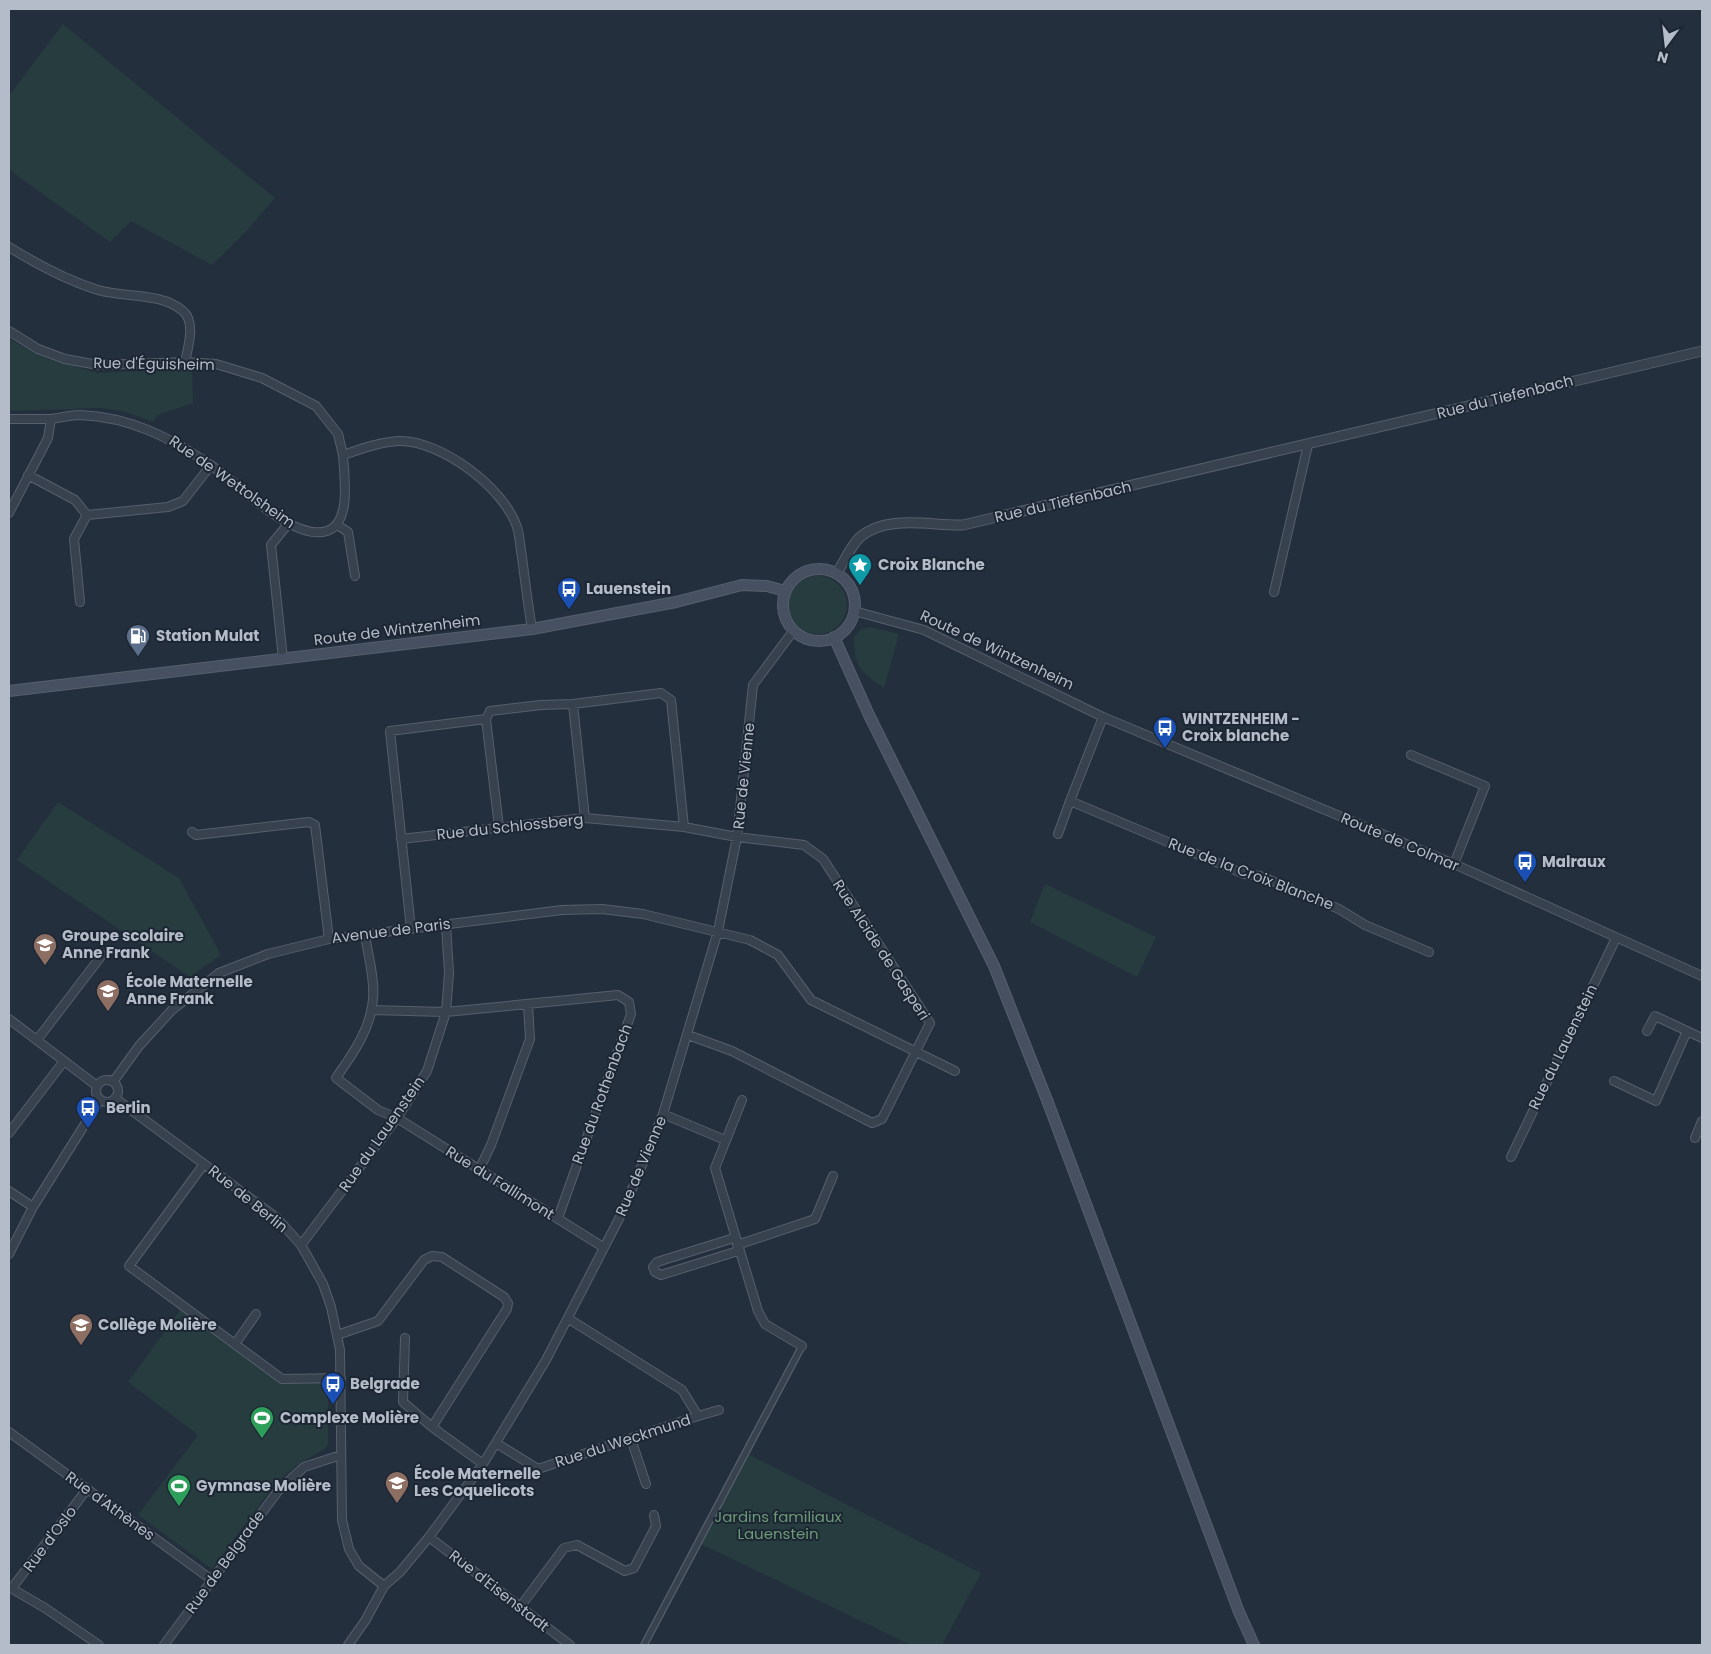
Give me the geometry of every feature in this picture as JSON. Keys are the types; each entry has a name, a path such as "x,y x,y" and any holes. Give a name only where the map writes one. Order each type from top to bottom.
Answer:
{"main road":[{"path":"823,569 837,574 849,586 854,597 854,611 847,627 834,637 820,641 813,640 794,630 785,618 783,604 785,591 796,577 810,570 823,569"},
{"name":"Route de Wintzenheim","path":"9,691 532,629 676,602 742,585 767,586 785,591"},
{"path":"834,637 869,715 994,966 1051,1109 1239,1612 1254,1645"}],"street":[{"path":"9,247 50,272 91,288 156,299 184,312 190,322 185,362"},
{"name":"Rue d'Éguisheim","path":"9,331 38,349 65,358 98,365 185,362 216,364 262,378 316,406 338,434 343,455"},
{"name":"Rue du Tiefenbach","path":"837,574 847,555 860,538 878,527 899,523 963,525 1702,351"},
{"name":"Rue de Wettolsheim","path":"9,419 51,419 78,415 107,417 141,425 168,437 211,465 288,524 310,532 327,532 337,525"},
{"path":"9,512 48,438 51,419"},
{"path":"355,576 348,532 337,525 343,514 343,455 386,442 400,441 422,445 477,475 502,498 518,527 532,629"},
{"path":"1274,592 1308,445"},
{"path":"87,515 168,507 182,501 211,465"},
{"path":"28,476 75,500 87,515"},
{"path":"80,602 74,539 87,515"},
{"path":"284,659 271,545 288,524"},
{"name":"Route de Wintzenheim","path":"854,611 924,630 1099,715"},
{"name":"Rue de Vienne","path":"348,1645 365,1621 384,1586 400,1572 429,1537 483,1464 569,1318 623,1211 663,1114 718,931 737,837 753,686 794,630"},
{"path":"499,827 486,719 490,711 541,705 573,704 661,692 671,700 684,827"},
{"path":"573,704 585,818"},
{"path":"1058,834 1099,715"},
{"name":"Route de Colmar","path":"1099,715 1454,864 1702,976"},
{"path":"411,929 390,731 486,719"},
{"path":"1411,755 1485,786 1454,864"},
{"name":"Rue de la Croix Blanche","path":"1070,801 1244,874 1260,876 1340,909 1365,925 1429,952"},
{"name":"Rue du Schlossberg","path":"401,839 585,818 684,827 737,837"},
{"path":"192,832 196,836 309,822 316,825 329,939"},
{"name":"Rue Alcide de Gasperi","path":"688,1035 732,1051 872,1123 882,1119 930,1023 823,859 804,845 737,837"},
{"name":"Avenue de Paris","path":"113,1082 139,1046 172,1010 219,973 268,954 329,939 365,934 562,910 602,909 643,914 750,940 778,954 811,1000 955,1071"},
{"name":"Rue du Lauenstein","path":"301,1245 397,1118 427,1071 446,1012 449,973 446,924"},
{"path":"365,934 373,998 371,1010"},
{"name":"Rue du Lauenstein","path":"1511,1157 1616,938"},
{"path":"37,1040 102,954"},
{"name":"Rue du Rothenbach","path":"371,1010 446,1012 618,995 629,1002 631,1014 558,1218"},
{"path":"479,1170 492,1145 530,1039 528,1005"},
{"name":"Rue du Fallimont","path":"371,1010 359,1045 336,1078 378,1110 397,1118 604,1247"},
{"path":"1647,1031 1655,1016 1702,1038"},
{"path":"9,1019 97,1086"},
{"path":"1614,1081 1656,1101 1687,1031"},
{"path":"9,1133 64,1061"},
{"path":"104,1080 113,1082 118,1088 115,1098 110,1101 100,1100 96,1094 97,1086 104,1080"},
{"name":"Rue de Berlin","path":"115,1098 277,1218 301,1245 323,1284 338,1335 341,1378 342,1520 348,1549 359,1566 384,1586"},
{"path":"9,1254 33,1207 100,1100"},
{"path":"644,1645 802,1346 765,1324 758,1311 736,1245 715,1168 742,1100"},
{"path":"663,1114 726,1140"},
{"path":"1695,1138 1702,1121"},
{"path":"204,1164 128,1266 282,1379 341,1378"},
{"path":"736,1245 657,1262 653,1268 654,1272 661,1275 736,1245 815,1218 833,1176"},
{"path":"9,1191 33,1207"},
{"path":"338,1335 378,1322 424,1260 432,1256 442,1257 504,1297 508,1303 507,1309 432,1427"},
{"path":"235,1344 256,1314"},
{"name":"Rue du Weckmund","path":"569,1318 682,1390 698,1416"},
{"path":"405,1338 403,1402 432,1427 483,1464"},
{"name":"Rue du Weckmund","path":"496,1443 538,1469 719,1410"},
{"name":"Rue d'Athènes","path":"9,1432 212,1580"},
{"path":"631,1439 646,1484"},
{"name":"Rue de Belgrade","path":"164,1645 278,1490 304,1467 341,1455"},
{"name":"Rue d'Oslo","path":"10,1588 87,1489"},
{"path":"520,1607 564,1548 570,1545 577,1546 625,1570 634,1568 656,1526 654,1515"},
{"name":"Rue d'Eisenstadt","path":"429,1537 570,1645"},
{"path":"10,1588 46,1608 99,1645"}],"green space":[{"path":"63,24 275,198 249,228 212,265 131,221 110,242 9,170 9,96"},
{"path":"9,339 45,358 98,373 192,369 193,403 157,415 154,422 122,411 100,408 9,411"},
{"path":"818,576 834,581 842,589 847,605 842,621 834,629 818,634 802,629 794,621 789,605 794,589 802,581"},
{"path":"870,627 899,634 884,688 864,672 857,662 855,655 854,637 861,629"},
{"path":"58,802 179,878 221,955 190,977 17,860"},
{"path":"1045,884 1156,937 1137,977 1030,922"},
{"name":"Complexe Molière","path":"181,1309 280,1383 328,1382 328,1443 326,1448 297,1465 276,1483 212,1569 138,1515 198,1435 128,1382"},
{"name":"Jardins familiaux Lauenstein","path":"748,1454 981,1573 942,1645 911,1645 701,1544"}],"place":[{"name":"Croix Blanche","path":"860,586"},
{"name":"Lauenstein","path":"569,610"},
{"name":"Station Mulat","path":"138,657"},
{"name":"WINTZENHEIM - Croix blanche","path":"1165,749"},
{"name":"Malraux","path":"1525,883"},
{"name":"Groupe scolaire Anne Frank","path":"45,966"},
{"name":"École Maternelle Anne Frank","path":"108,1012"},
{"name":"Berlin","path":"88,1129"},
{"name":"Collège Molière","path":"81,1346"},
{"name":"Belgrade","path":"333,1405"},
{"name":"Complexe Molière","path":"262,1439"},
{"name":"École Maternelle Les Coquelicots","path":"397,1504"},
{"name":"Gymnase Molière","path":"179,1507"}]}
